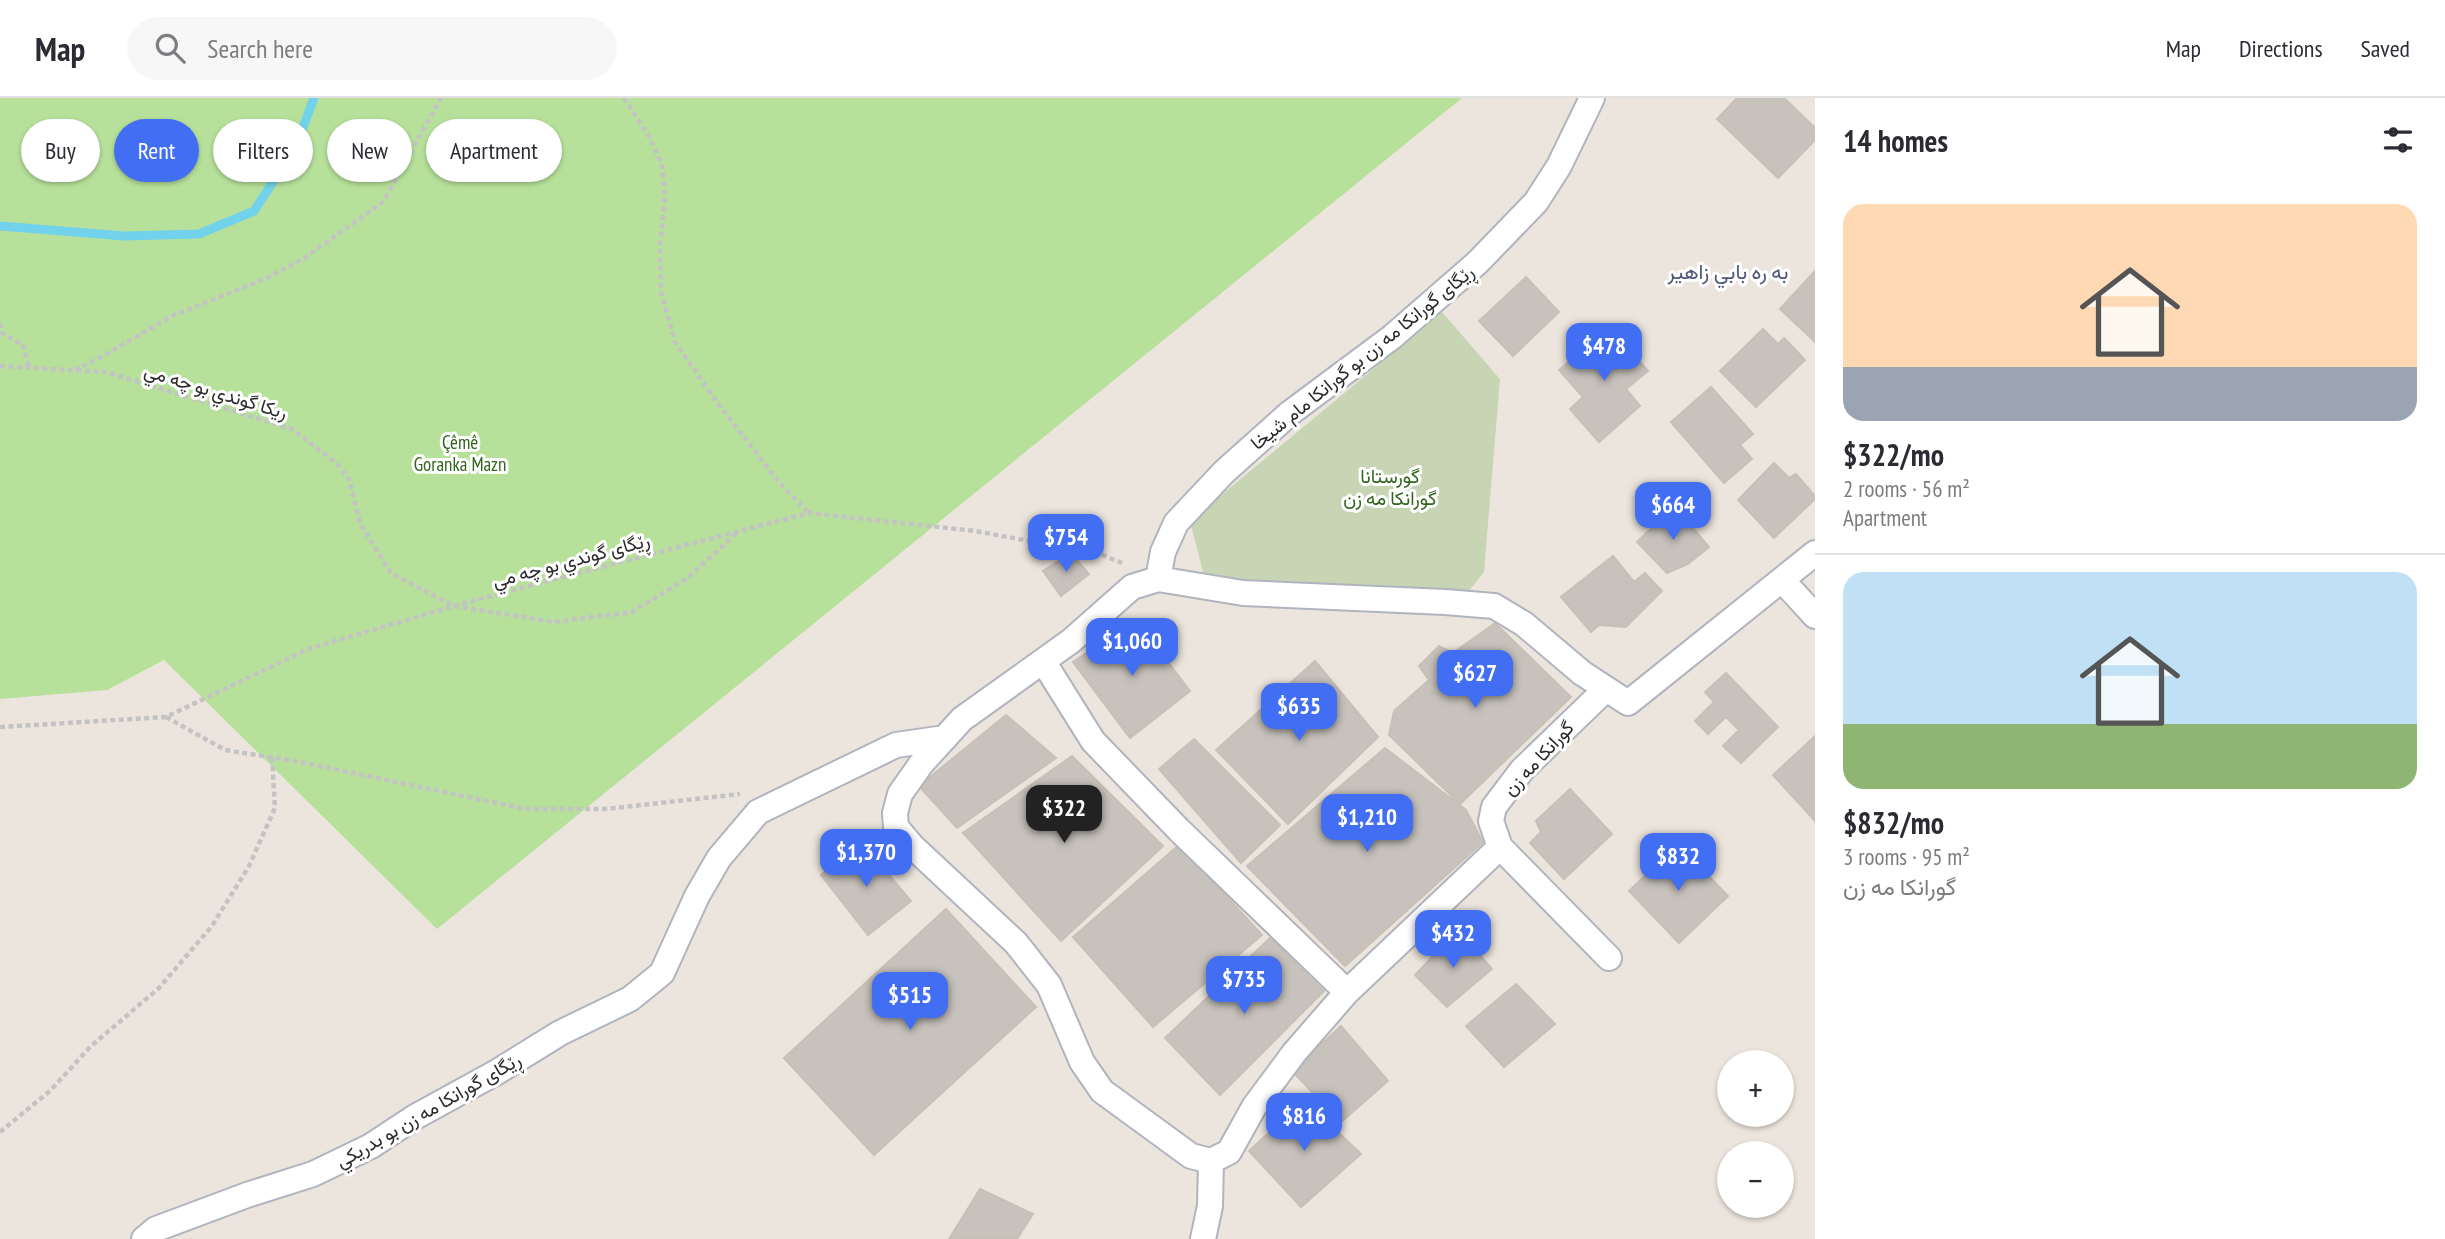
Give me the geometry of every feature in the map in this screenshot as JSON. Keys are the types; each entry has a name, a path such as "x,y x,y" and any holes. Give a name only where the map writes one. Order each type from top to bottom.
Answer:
{"street":[{"name":"ڕێگای گورانكا مه زن بو گورانکا مام شيخا","path":"1158,579 1163,552 1176,523 1224,472 1290,413 1392,337 1477,263 1536,202 1559,166 1592,98"},
{"path":"1609,958 1500,847 1347,992 1294,1053 1262,1096 1229,1152 1211,1161 1191,1156 1102,1091 1082,1062 1049,985 1016,943 912,846 896,827 895,813 900,794 921,764 962,719 1071,641 1132,587 1158,579 1243,593 1445,602 1494,607 1524,624 1582,674 1628,703 1815,553"},
{"path":"1782,580 1815,616"},
{"path":"1043,661 1093,741 1179,830 1347,992"},
{"name":"گورانكا مه زن","path":"1500,847 1491,821 1494,807 1522,770 1606,689"},
{"name":"ڕێگای گورانكا مه زن بو بدريكي","path":"144,1239 156,1229 313,1174 371,1146 415,1117 497,1072 560,1033 629,999 662,973 697,896 719,858 758,812 897,745 944,738"},
{"path":"1203,1239 1210,1206 1211,1161"}],"path":[{"name":"ريكا گوندي بو چه مي","path":"73,370 172,316 267,278 306,257 383,202 441,98"},
{"path":"624,98 650,138 662,164 665,196 660,246 661,292 675,342 719,405 778,481 809,513"},
{"path":"0,323 2,333 23,345 29,369"},
{"name":"ريكا گوندي بو چه مي","path":"0,366 106,372 292,429 336,463 349,479 360,523 391,573 454,606 554,622 632,612 686,579 738,531"},
{"name":"ڕێگای گوندي بو چه مي","path":"0,727 166,717 308,649 454,606 809,513 975,531 1100,554 1158,579"},
{"path":"166,717 226,750 526,809 606,809 742,793"},
{"path":"0,1132 51,1090 90,1047 159,988 212,926 249,866 275,808 272,757"}],"green space":[{"name":"Çêmê Goranka Mazn","path":"0,98 1462,98 437,929 164,660 107,690 0,699"},
{"name":"گورستانا گورانكا مه زن","path":"1442,312 1500,379 1484,572 1469,591 1290,586 1204,576 1190,521"}],"building":[{"path":"1737,98 1784,98 1815,128 1815,140 1778,178 1717,119"},
{"path":"1815,271 1815,342 1780,309"},
{"path":"1526,277 1559,312 1513,356 1479,321"},
{"path":"1610,327 1648,371 1626,389 1640,406 1599,442 1570,409 1583,397 1559,370"},
{"path":"1763,329 1778,344 1784,338 1805,360 1756,407 1720,371"},
{"path":"1711,387 1753,434 1740,445 1752,459 1724,483 1671,422"},
{"path":"1774,463 1789,478 1796,474 1815,499 1774,538 1738,500"},
{"path":"1678,510 1709,547 1688,564 1667,573 1637,542 1665,515"},
{"path":"1071,553 1089,574 1061,596 1043,571"},
{"path":"1613,556 1634,582 1645,573 1662,591 1626,627 1599,625 1591,632 1561,597"},
{"path":"1136,620 1190,691 1130,738 1073,662"},
{"path":"1495,623 1571,697 1460,804 1389,735 1394,711 1429,680 1419,666 1439,646 1453,653"},
{"path":"1315,661 1378,737 1288,824 1216,750"},
{"path":"1726,673 1778,727 1741,763 1723,746 1739,730 1726,717 1708,734 1695,721 1714,702 1705,692"},
{"path":"1006,715 1056,758 957,828 919,786"},
{"path":"1815,736 1815,821 1773,775"},
{"path":"1194,739 1280,825 1241,863 1159,769"},
{"path":"1385,748 1466,810 1483,842 1345,966 1247,866"},
{"path":"1072,756 1163,846 1061,941 963,833"},
{"path":"1570,789 1612,834 1564,879 1530,843 1541,832 1536,821"},
{"path":"863,844 911,901 868,935 821,875"},
{"path":"1678,844 1728,896 1679,943 1629,891"},
{"path":"1179,845 1262,935 1153,1027 1073,937"},
{"path":"946,909 1036,1007 874,1155 784,1058"},
{"path":"1458,930 1492,969 1447,1007 1415,975"},
{"path":"1270,938 1324,991 1220,1095 1165,1038"},
{"path":"1516,984 1555,1024 1504,1067 1466,1026"},
{"path":"1341,1026 1388,1081 1341,1122 1292,1071"},
{"path":"1304,1100 1361,1154 1301,1207 1249,1151"},
{"path":"980,1189 1033,1214 1017,1239 949,1239"}],"waterway":[{"path":"0,226 124,236 199,234 254,211 296,146 314,98"}],"district":[{"name":"به ره بابي زاهير","path":"1728,271"}]}
